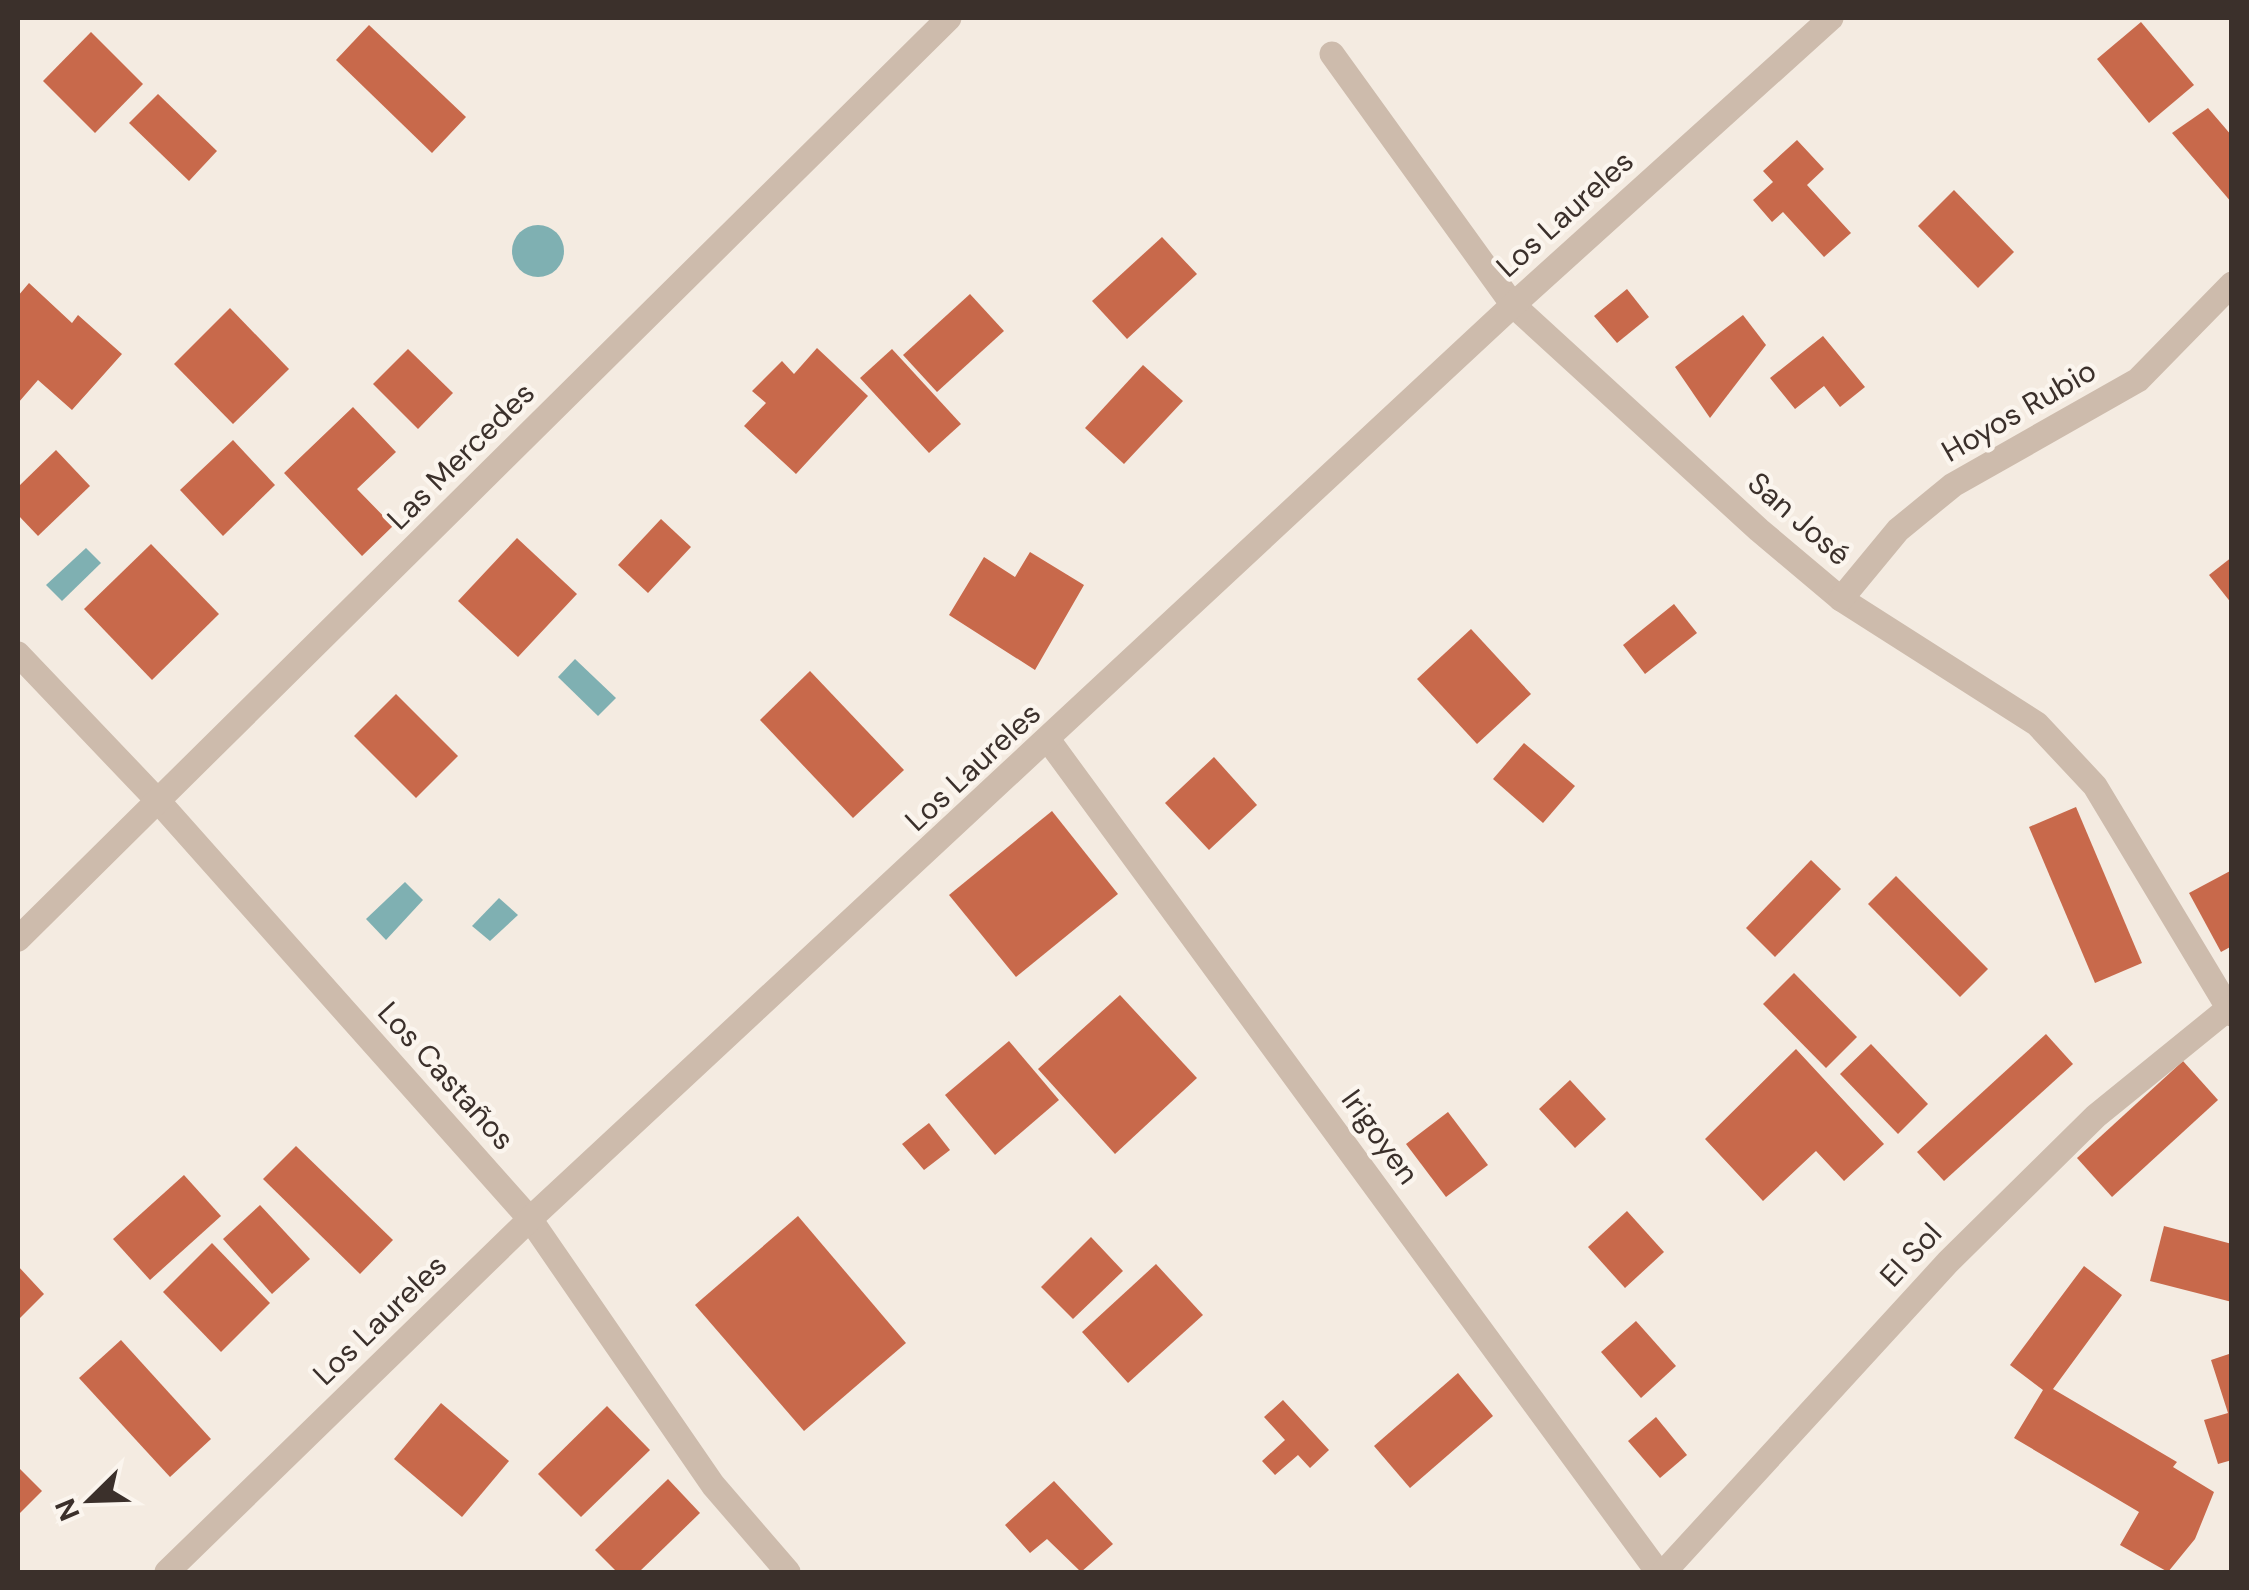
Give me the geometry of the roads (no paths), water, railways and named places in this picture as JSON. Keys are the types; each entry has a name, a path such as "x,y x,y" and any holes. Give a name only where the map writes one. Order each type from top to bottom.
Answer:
{"street":[{"name":"Las Mercedes","path":"18,939 949,18"},
{"name":"Los Laureles","path":"167,1572 530,1219 1514,305 1831,18"},
{"name":"San José","path":"1332,54 1514,305 1759,530 1842,598 2037,724 2094,786 2230,1011"},
{"name":"Hoyos Rubio","path":"1842,598 1898,530 1953,486 2138,380 2232,284"},
{"name":"Los Castaños","path":"18,654 159,802 530,1219 714,1485 788,1572"},
{"name":"Irigoyen","path":"1049,740 1661,1572"},
{"name":"El Sol","path":"1661,1572 1948,1262 2096,1116 2230,1011"}],"water":[{"path":"538,225 557,232 564,251 557,270 538,277 519,270 512,251 519,232"},
{"path":"86,548 101,563 62,601 46,585"},
{"path":"575,659 616,698 598,716 558,677"},
{"path":"405,882 423,900 386,940 366,919"},
{"path":"499,898 518,915 490,941 472,926"}]}
